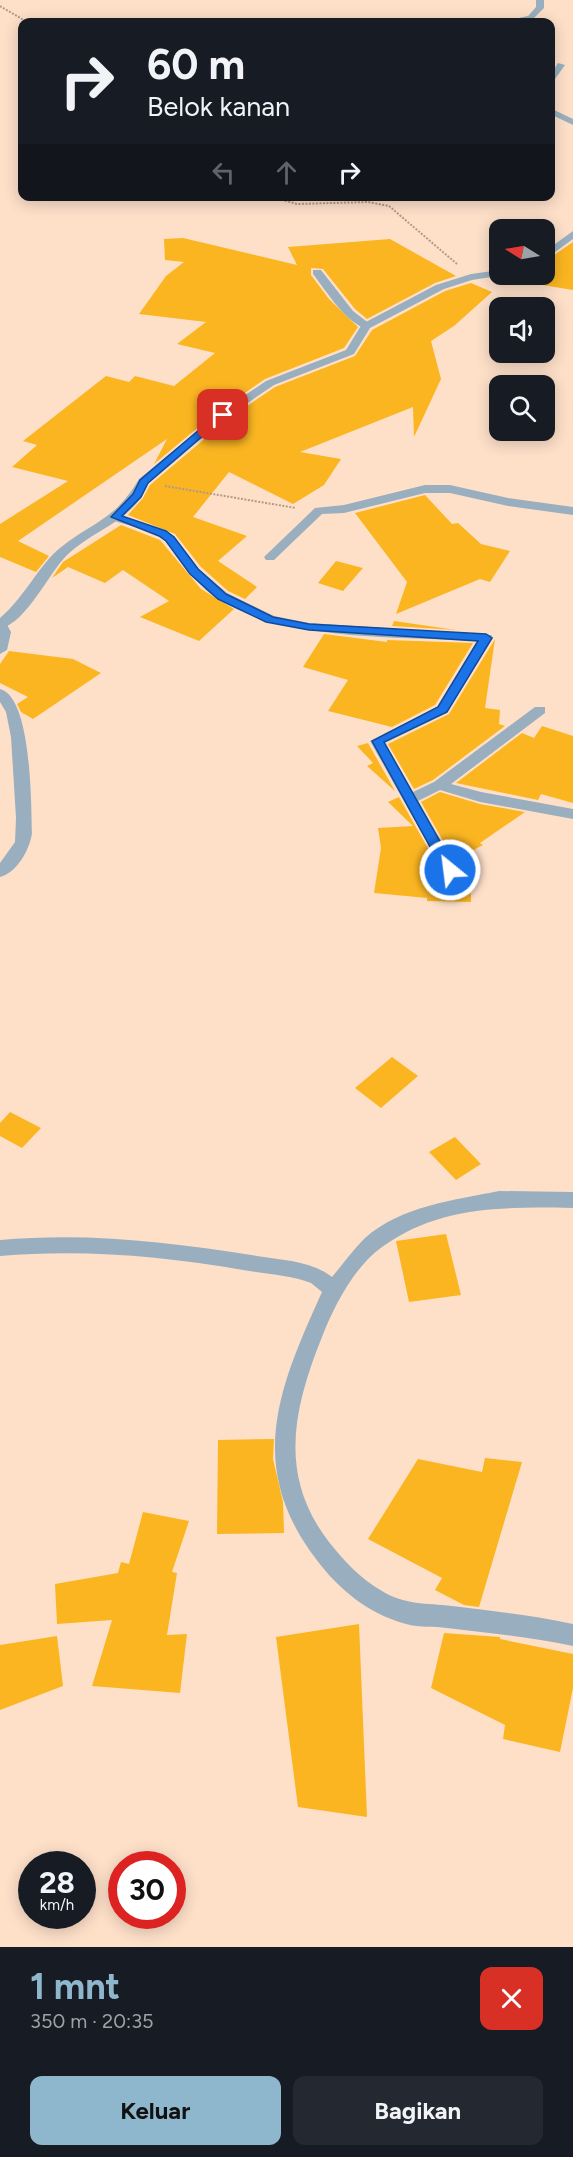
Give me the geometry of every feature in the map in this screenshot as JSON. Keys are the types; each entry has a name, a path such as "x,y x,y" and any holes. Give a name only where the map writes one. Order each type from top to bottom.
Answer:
{"street":[{"path":"531,18 540,8 540,0"},
{"path":"555,75 561,65"},
{"path":"555,113 573,122"},
{"path":"555,248 572,235"},
{"path":"316,272 349,313 366,326"},
{"path":"0,650 4,632 0,625 20,608 63,552 116,517 138,495 143,482 195,437 257,390 350,352 357,346 361,331 366,326 430,291 471,277 489,275"},
{"path":"270,557 319,511 344,509 438,488 508,502 573,511"},
{"path":"116,517 170,539 194,572 222,596 270,619 309,627 486,638 464,670 442,710 378,741 450,870"},
{"path":"0,693 7,701 15,719 23,791 24,836 13,859 0,872"},
{"path":"410,799 439,785 540,710"},
{"path":"439,785 480,796 573,814"},
{"path":"573,1200 499,1199 430,1212 373,1243 333,1289 300,1364 285,1417 288,1480 303,1526 314,1544 356,1588 383,1604 408,1614 539,1628 573,1635"},
{"path":"0,1248 52,1245 158,1249 308,1273 318,1276 333,1289"}],"path":[{"path":"0,6 20,18"},
{"path":"286,201 297,204 368,202 389,206 471,277"},
{"path":"143,482 319,511"}],"building":[{"path":"183,238 297,265 288,247 390,239 456,276 435,283 367,319 355,309 323,269 311,268 311,275 329,299 358,327 344,348 265,379 218,411 154,464 167,439 18,541 49,556 36,572 0,557 0,524 68,481 12,467 37,445 23,441 106,376 129,382 135,376 174,386 215,353 177,344 206,322 139,314 166,276 184,262 165,260 164,239"},
{"path":"573,242 573,290 542,285 555,285 555,254"},
{"path":"471,283 492,292 454,326 431,341 441,379 414,437 413,407 300,452 341,459 324,485 293,504 229,472 193,517 247,536 218,561 257,587 245,599 228,591 201,567 175,534 128,515 143,498 150,485 228,419 275,387 355,356 372,330 445,291"},
{"path":"425,495 452,524 458,523 481,544 510,551 490,582 480,579 396,614 407,582 355,513"},
{"path":"121,525 160,540 201,589 234,609 199,641 140,617 169,601 123,570 105,583 68,567 52,578 63,562"},
{"path":"336,561 363,568 343,591 318,583"},
{"path":"394,621 456,630 392,626"},
{"path":"324,634 387,642 387,640 473,643 435,705 392,727 328,711 348,680 303,667"},
{"path":"495,639 485,708 500,710 499,724 505,726 433,780 414,789 388,744 449,714"},
{"path":"9,651 73,659 101,673 33,719 21,712 17,704 28,697 0,683 0,664"},
{"path":"542,726 573,736 573,803 541,794 538,800 456,783 522,733 534,738"},
{"path":"368,743 395,791 367,766 373,763 357,746"},
{"path":"440,792 480,804 525,812 480,843 483,845 462,856 470,862 471,902 427,901 427,898 374,893 381,848 378,828 413,826 388,802 399,797 443,875 451,877 460,871 421,802"},
{"path":"392,1057 418,1076 381,1108 355,1088"},
{"path":"10,1112 41,1128 22,1148 0,1136 0,1123"},
{"path":"455,1137 481,1164 456,1180 429,1152"},
{"path":"446,1234 461,1295 409,1302 396,1241"},
{"path":"274,1439 273,1459 283,1502 284,1533 217,1534 218,1440"},
{"path":"485,1458 522,1462 479,1607 464,1605 435,1590 442,1578 368,1539 418,1459 482,1472"},
{"path":"143,1512 189,1521 172,1572 177,1573 167,1635 187,1634 180,1693 92,1686 112,1620 57,1624 55,1584 118,1573 121,1562 129,1564"},
{"path":"359,1624 367,1817 298,1807 276,1637"},
{"path":"444,1633 500,1637 500,1639 573,1654 573,1688 560,1752 503,1739 505,1725 431,1688"},
{"path":"57,1636 63,1686 0,1710 0,1645"}],"route":[{"path":"223,415 143,482 138,495 116,517 153,530 170,539 194,572 222,596 249,611 270,619 309,627 486,638 464,670 442,710 378,741 450,870"}]}
